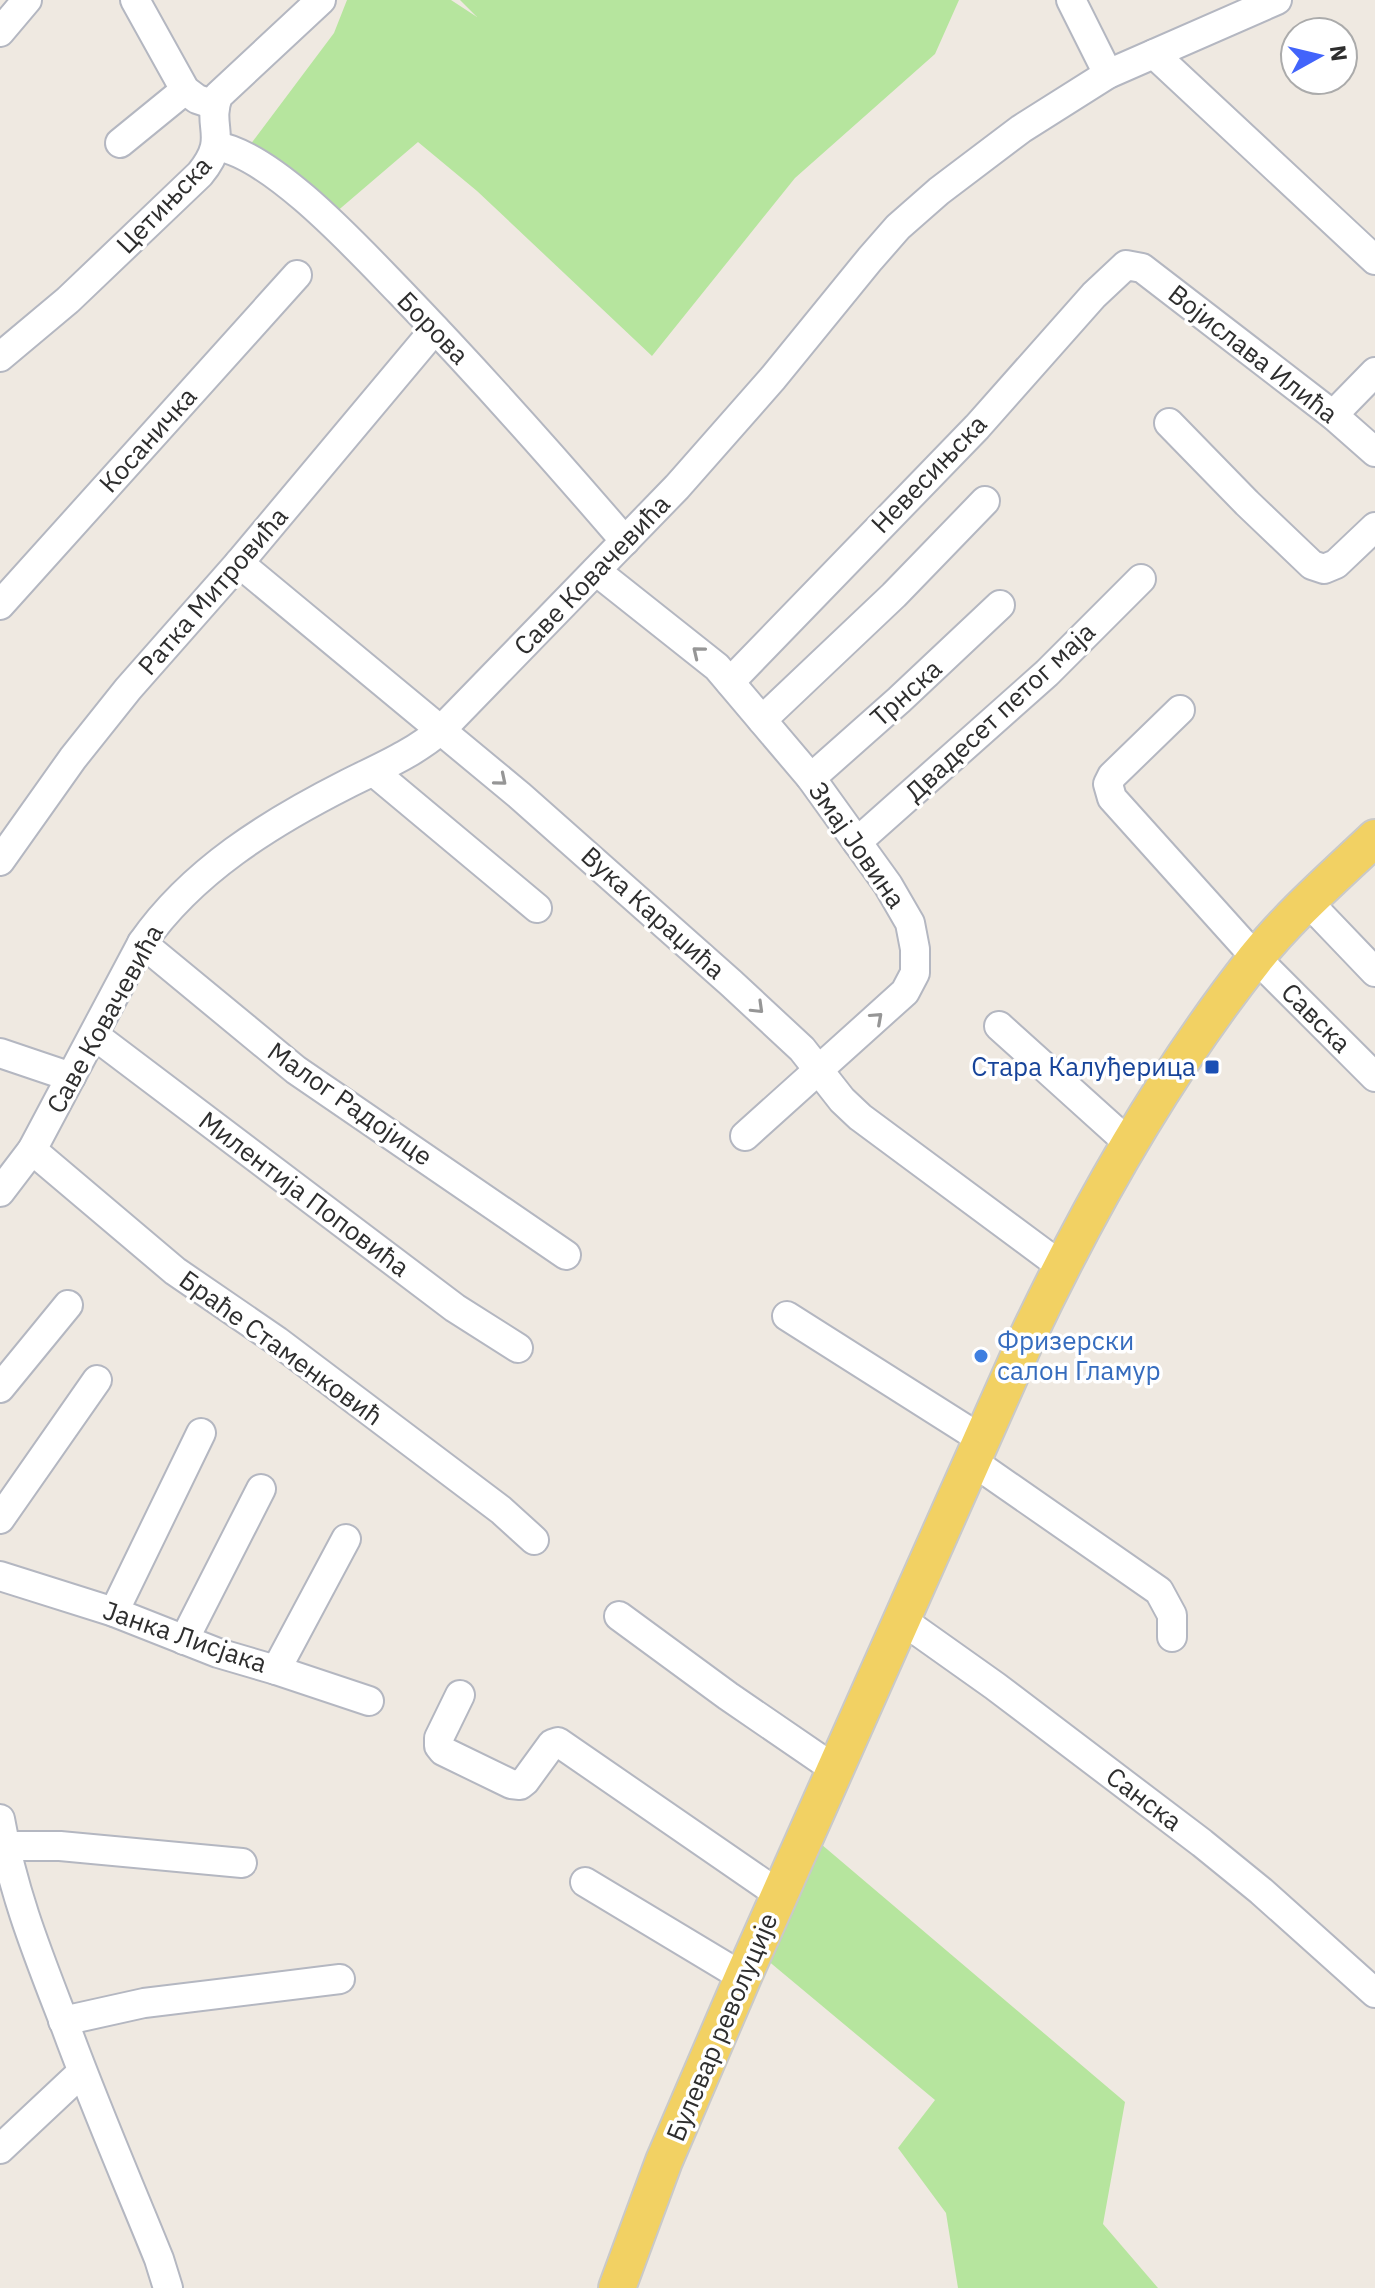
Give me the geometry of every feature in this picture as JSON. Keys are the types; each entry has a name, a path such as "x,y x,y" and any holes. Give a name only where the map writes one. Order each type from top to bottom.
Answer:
{"main road":[{"name":"Булевар револуције","path":"617,2288 664,2161 743,1977 976,1450 1061,1266 1185,1059 1256,958 1308,902 1375,838"}],"street":[{"path":"0,32 27,0"},
{"path":"135,0 185,90 197,99 215,105 227,85 321,0"},
{"path":"1071,0 1108,74"},
{"name":"Саве Ковачевића","path":"0,1192 32,1150 142,943 154,926 188,890 241,845 422,746 442,729 677,487 773,378 898,227 939,191 1021,129 1108,74 1154,54 1243,7 1277,0"},
{"path":"1154,54 1375,260"},
{"path":"120,143 185,90"},
{"name":"Цетињска","path":"0,357 68,300 200,174 211,161 216,146 215,105"},
{"name":"Борова","path":"216,146 244,153 328,219 516,415 625,541"},
{"name":"Војислава Илића","path":"1126,265 1142,268 1333,415 1375,452"},
{"name":"Невесињска","path":"730,682 977,427 1094,295 1126,265"},
{"name":"Косаничка","path":"0,605 297,275"},
{"name":"Ратка Митровића","path":"0,861 73,758 128,689 239,563 435,329"},
{"path":"1333,415 1375,372"},
{"path":"1169,423 1312,565 1324,569 1336,564 1375,527"},
{"path":"762,720 894,595 985,501"},
{"name":"Вука Караџића","path":"239,563 442,729 731,983 802,1049 842,1100 860,1117 1061,1266"},
{"name":"Змај Јовина","path":"596,571 717,667 811,778 888,885 910,923 915,973 905,992 745,1136"},
{"name":"Двадесет петог маја","path":"857,842 1047,673 1141,579"},
{"name":"Трнска","path":"811,778 1000,605"},
{"path":"1180,710 1112,776 1108,784 1110,793 1256,958"},
{"path":"374,772 537,908"},
{"path":"1308,902 1375,972"},
{"name":"Малог Радојице","path":"142,943 296,1070 566,1255"},
{"name":"Савска","path":"1256,958 1375,1077"},
{"path":"999,1026 1131,1145"},
{"name":"Милентија Поповића","path":"94,1035 455,1308 518,1348"},
{"path":"0,1053 71,1077"},
{"name":"Браће Стаменковић","path":"32,1150 175,1271 289,1351 501,1510 534,1540"},
{"path":"0,1388 68,1305"},
{"path":"787,1316 976,1450 1159,1591 1172,1615 1172,1637"},
{"path":"0,1519 97,1380"},
{"path":"114,1612 201,1433"},
{"path":"184,1640 261,1489"},
{"name":"Јанка Лисјака","path":"0,1576 114,1612 184,1640 276,1670 346,1539"},
{"path":"619,1616 836,1770"},
{"name":"Санска","path":"902,1620 995,1686 1202,1843 1375,1993"},
{"path":"276,1670 369,1701"},
{"path":"460,1695 439,1738 443,1751 511,1784 520,1785 552,1744 558,1742 780,1895"},
{"path":"168,2288 154,2246 81,2073 22,1914 3,1847 60,1846 242,1863"},
{"path":"585,1882 743,1977"},
{"path":"63,2021 144,2003 340,1979"},
{"path":"0,2149 81,2073"}],"green space":[{"path":"347,0 451,0 477,17 460,0 959,0 935,54 795,178 652,356 477,191 418,142 328,219 244,153 334,33"},
{"path":"808,1833 1125,2102 1103,2224 1158,2288 958,2288 946,2213 898,2148 935,2100 755,1950"}],"place":[{"name":"Стара Калуђерица","path":"1212,1067"},
{"name":"Фризерски салон Гламур","path":"981,1356"}]}
